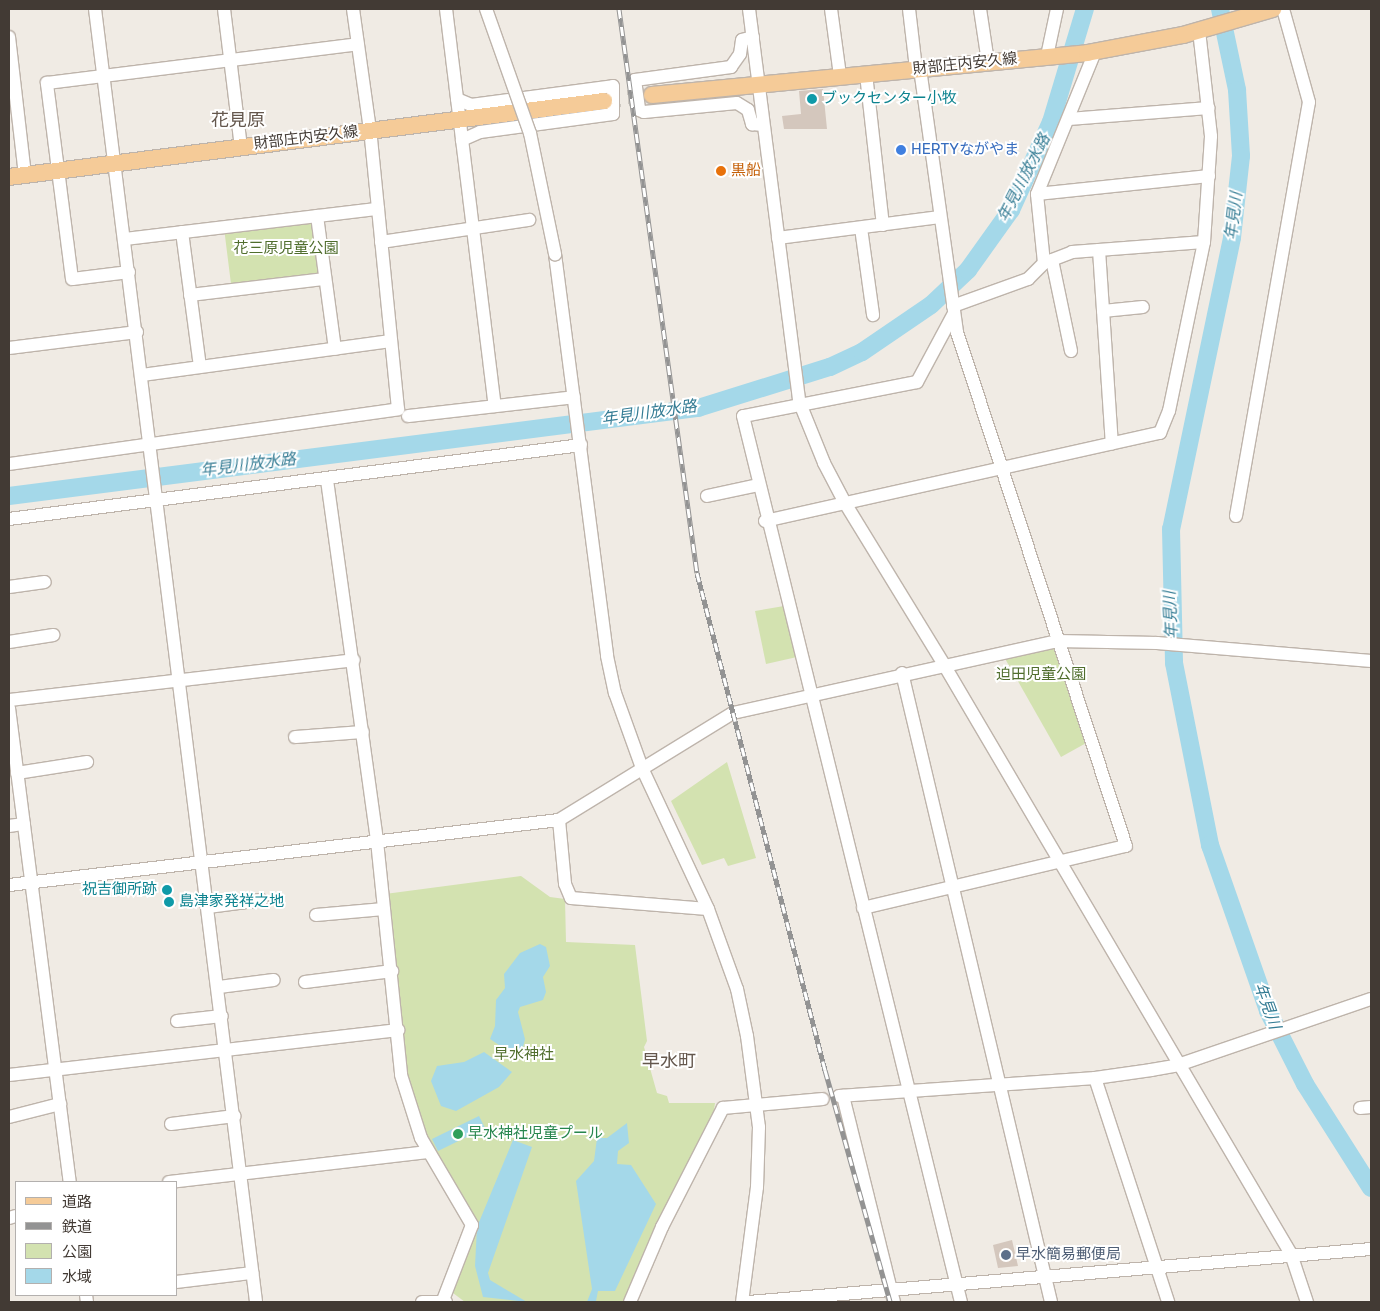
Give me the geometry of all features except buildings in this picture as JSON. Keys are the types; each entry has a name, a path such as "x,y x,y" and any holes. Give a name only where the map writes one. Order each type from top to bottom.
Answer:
{"main road":[{"name":"財部庄内安久線","path":"652,95 758,83 1091,52 1202,29 1273,9"},
{"name":"財部庄内安久線","path":"9,177 370,130 460,121 604,101"}],"street":[{"path":"95,9 219,987 256,1302"},
{"path":"224,9 241,147"},
{"path":"9,464 152,450 398,409 370,130 353,9"},
{"path":"446,9 495,406"},
{"path":"486,9 528,125 555,254 607,656 616,693 642,768 708,909 737,989 756,1102 757,1187 742,1302"},
{"path":"749,9 800,404 845,503 943,663 1291,1254 1307,1302"},
{"path":"832,9 840,76"},
{"path":"863,908 1126,846 1058,641 953,311 908,9"},
{"path":"980,9 988,62"},
{"path":"1049,56 1057,9"},
{"path":"1236,516 1308,102 1283,9"},
{"path":"765,521 1156,435 1164,428 1204,242 1209,176 1209,108 1202,29"},
{"path":"9,37 25,175"},
{"path":"753,37 742,40 740,54 730,67 636,80 639,110 644,112 738,103 748,110 752,124 763,125"},
{"path":"129,272 72,279 47,84 358,44"},
{"path":"1070,351 1048,261 1037,194 1069,119 1091,52"},
{"path":"866,74 883,224"},
{"path":"457,99 470,105 613,86 613,114 480,132 462,140"},
{"path":"1069,119 1209,108"},
{"path":"1037,194 1209,176"},
{"path":"124,239 378,209"},
{"path":"317,216 335,349"},
{"path":"778,238 940,217"},
{"path":"381,242 529,220"},
{"path":"861,228 873,315"},
{"path":"182,232 200,367"},
{"path":"961,1302 765,521 743,416 917,382 953,311 1028,279 1048,261 1072,252 1204,242"},
{"path":"1099,250 1112,444"},
{"path":"190,295 325,279"},
{"path":"1103,311 1143,307"},
{"path":"9,348 137,332"},
{"path":"142,375 391,341"},
{"path":"408,416 495,406 575,401"},
{"path":"9,519 327,480 581,445"},
{"path":"327,480 354,660 377,841 405,1097 428,1152 472,1225 445,1301 422,1302"},
{"path":"707,496 758,485"},
{"path":"9,587 45,582"},
{"path":"9,642 53,635"},
{"path":"9,885 559,820 733,713 943,663 1058,641 1156,642 1371,661"},
{"path":"9,700 354,660"},
{"path":"902,673 1043,1276 1051,1302"},
{"path":"9,708 14,769 24,824 70,1181"},
{"path":"295,737 363,732"},
{"path":"14,769 87,762"},
{"path":"559,820 565,884 571,898 708,909"},
{"path":"9,826 24,824"},
{"path":"208,907 262,900"},
{"path":"316,915 384,909"},
{"path":"305,982 392,970"},
{"path":"219,987 274,980"},
{"path":"894,1302 841,1096 1095,1078 1178,1065 1371,999"},
{"path":"177,1021 222,1016"},
{"path":"9,1075 55,1068 227,1052 398,1030"},
{"path":"1095,1078 1168,1302"},
{"path":"630,1302 719,1113 728,1105 823,1099"},
{"path":"9,1117 60,1104"},
{"path":"171,1124 234,1116"},
{"path":"176,1181 241,1172 428,1152"},
{"path":"749,1302 1156,1265 1371,1249"},
{"path":"178,1282 252,1273"}],"green space":[{"name":"花三原児童公園","path":"313,216 320,274 231,284 224,228"},
{"path":"784,606 797,657 766,664 755,611"},
{"name":"迫田児童公園","path":"1056,648 1088,742 1061,757 1003,655"},
{"path":"727,762 756,858 728,866 724,858 702,865 671,801"},
{"name":"早水神社","path":"521,876 550,897 565,899 566,942 635,945 647,1041 644,1047 657,1093 667,1096 669,1103 715,1103 713,1117 623,1301 465,1302 449,1290 473,1231 423,1135 403,1064 385,894"}],"water":[{"path":"540,944 546,947 550,966 543,977 546,992 543,1000 520,1007 518,1012 525,1039 520,1059 490,1039 495,1026 496,1000 505,988 504,974 520,953"},
{"path":"484,1052 512,1072 499,1087 456,1111 441,1106 431,1081 437,1066 464,1062"},
{"name":"早水神社児童プール","path":"479,1116 485,1128 438,1151 432,1139"},
{"path":"627,1123 629,1143 618,1151 617,1164 631,1165 656,1204 615,1291 598,1291 596,1301 587,1302 592,1289 576,1181 594,1161 597,1138 607,1138"},
{"path":"513,1140 532,1147 488,1273 490,1280 527,1302 483,1297 475,1266 477,1227"}],"waterway":[{"name":"年見川放水路","path":"9,496 698,408 830,367 862,352 931,305 968,270 1011,210 1051,122 1085,9"},
{"name":"年見川","path":"1220,9 1237,90 1241,156 1232,238 1171,529 1174,663 1210,845 1268,1011 1305,1084 1371,1188"}],"tunnel":[{"path":"604,101 652,95"}],"railway":[{"path":"619,9 697,573 825,1070 890,1302"}],"place":[{"name":"ブックセンター小牧","path":"812,99"},
{"name":"HERTYながやま","path":"901,150"},
{"name":"黒船","path":"721,171"},
{"name":"祝吉御所跡","path":"167,890"},
{"name":"島津家発祥之地","path":"169,902"},
{"name":"早水神社児童プール","path":"458,1134"},
{"name":"早水簡易郵便局","path":"1006,1255"}],"district":[{"name":"花見原","path":"238,120"},
{"name":"早水町","path":"669,1061"}]}
